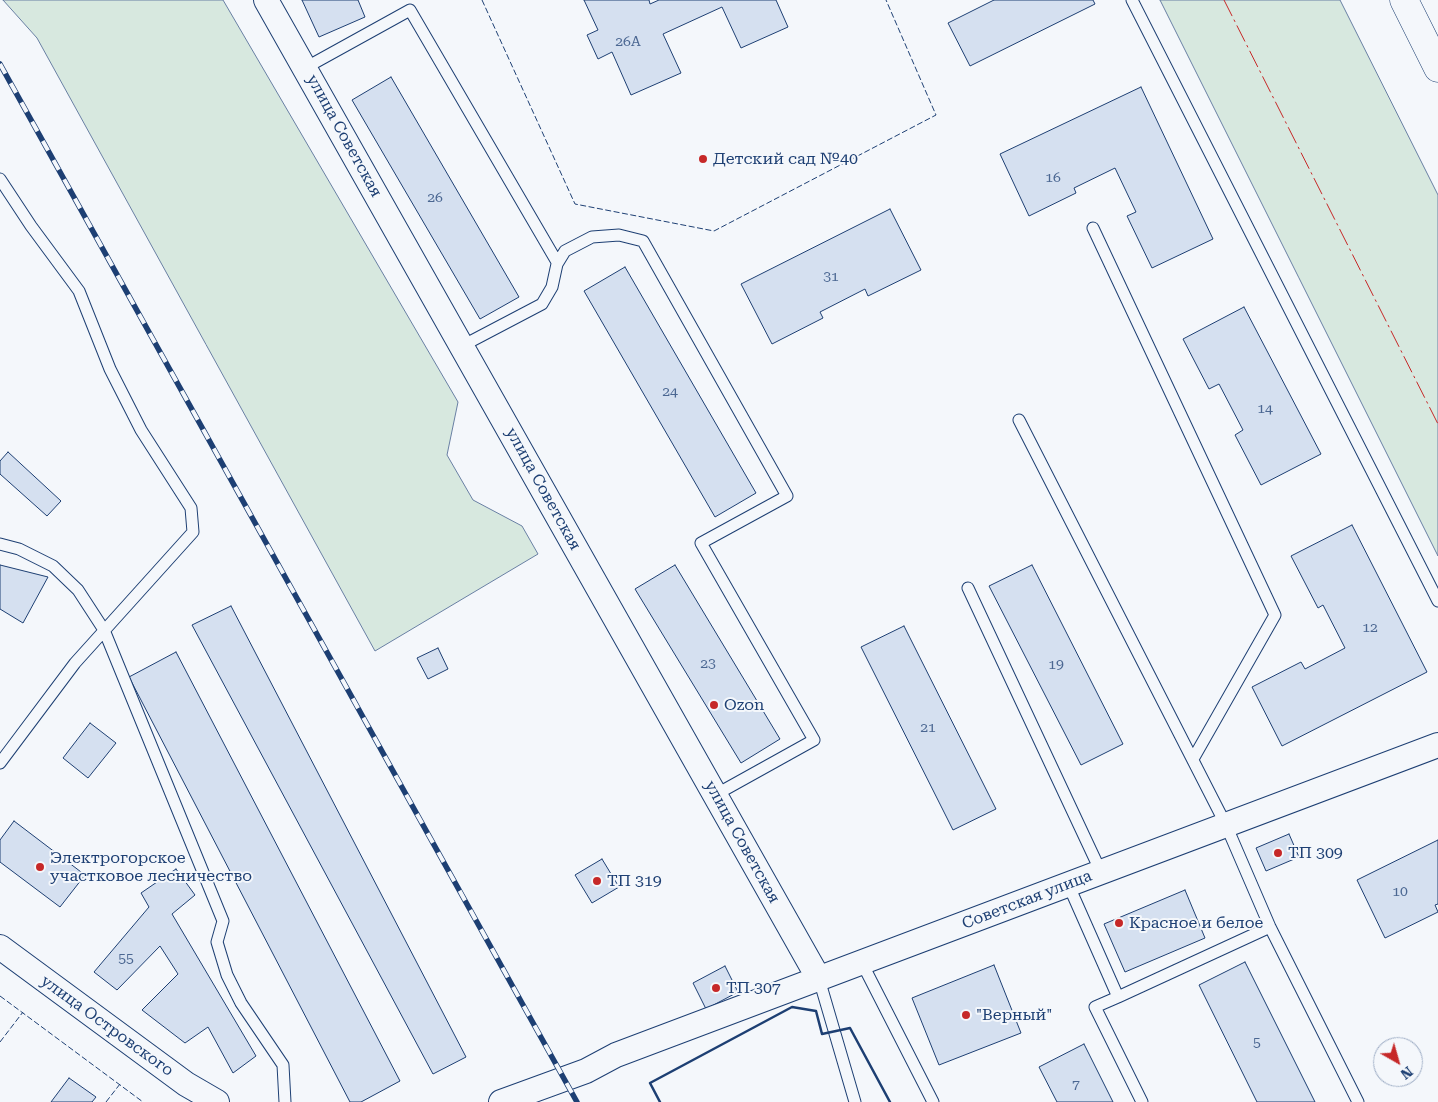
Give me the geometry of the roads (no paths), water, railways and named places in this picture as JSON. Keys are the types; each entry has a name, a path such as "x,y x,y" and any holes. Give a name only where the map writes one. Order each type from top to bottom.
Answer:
{"street":[{"name":"улица Советская","path":"266,0 819,978"},
{"path":"1404,0 1438,68"},
{"name":"Советская улица","path":"501,1102 586,1071 616,1056 819,978 1438,745"},
{"name":"улица Островского","path":"0,947 186,1084 217,1102"}],"lane":[{"path":"1132,0 1438,601"},
{"path":"305,68 407,5 558,262"},
{"path":"0,179 31,226 79,291 110,369 136,421 191,508 193,532 75,663 0,763"},
{"path":"1093,228 1275,616 1193,759"},
{"path":"462,346 542,304 552,287 558,262 565,251 592,237 618,236 643,241 787,496 701,543 814,740 715,795"},
{"path":"1019,420 1226,825 1270,927 1358,1102"},
{"path":"0,544 20,549 53,566 78,590 104,630 223,921 217,942 227,974 241,1003 283,1066 285,1102"},
{"path":"968,588 1101,872"},
{"path":"1068,884 1118,997"},
{"path":"1142,1102 1095,1007 1270,927"},
{"path":"862,963 933,1102"},
{"path":"819,978 855,1102"}],"railway":[{"path":"0,64 577,1102"}],"place":[{"name":"Детский сад №40","path":"703,159"},
{"name":"Ozon","path":"714,705"},
{"name":"ТП 309","path":"1278,853"},
{"name":"Электрогорское участковое лесничество","path":"40,867"},
{"name":"ТП 319","path":"597,881"},
{"name":"Красное и белое","path":"1119,923"},
{"name":"ТП 307","path":"716,988"},
{"name":"\"Верный\"","path":"966,1015"}]}
